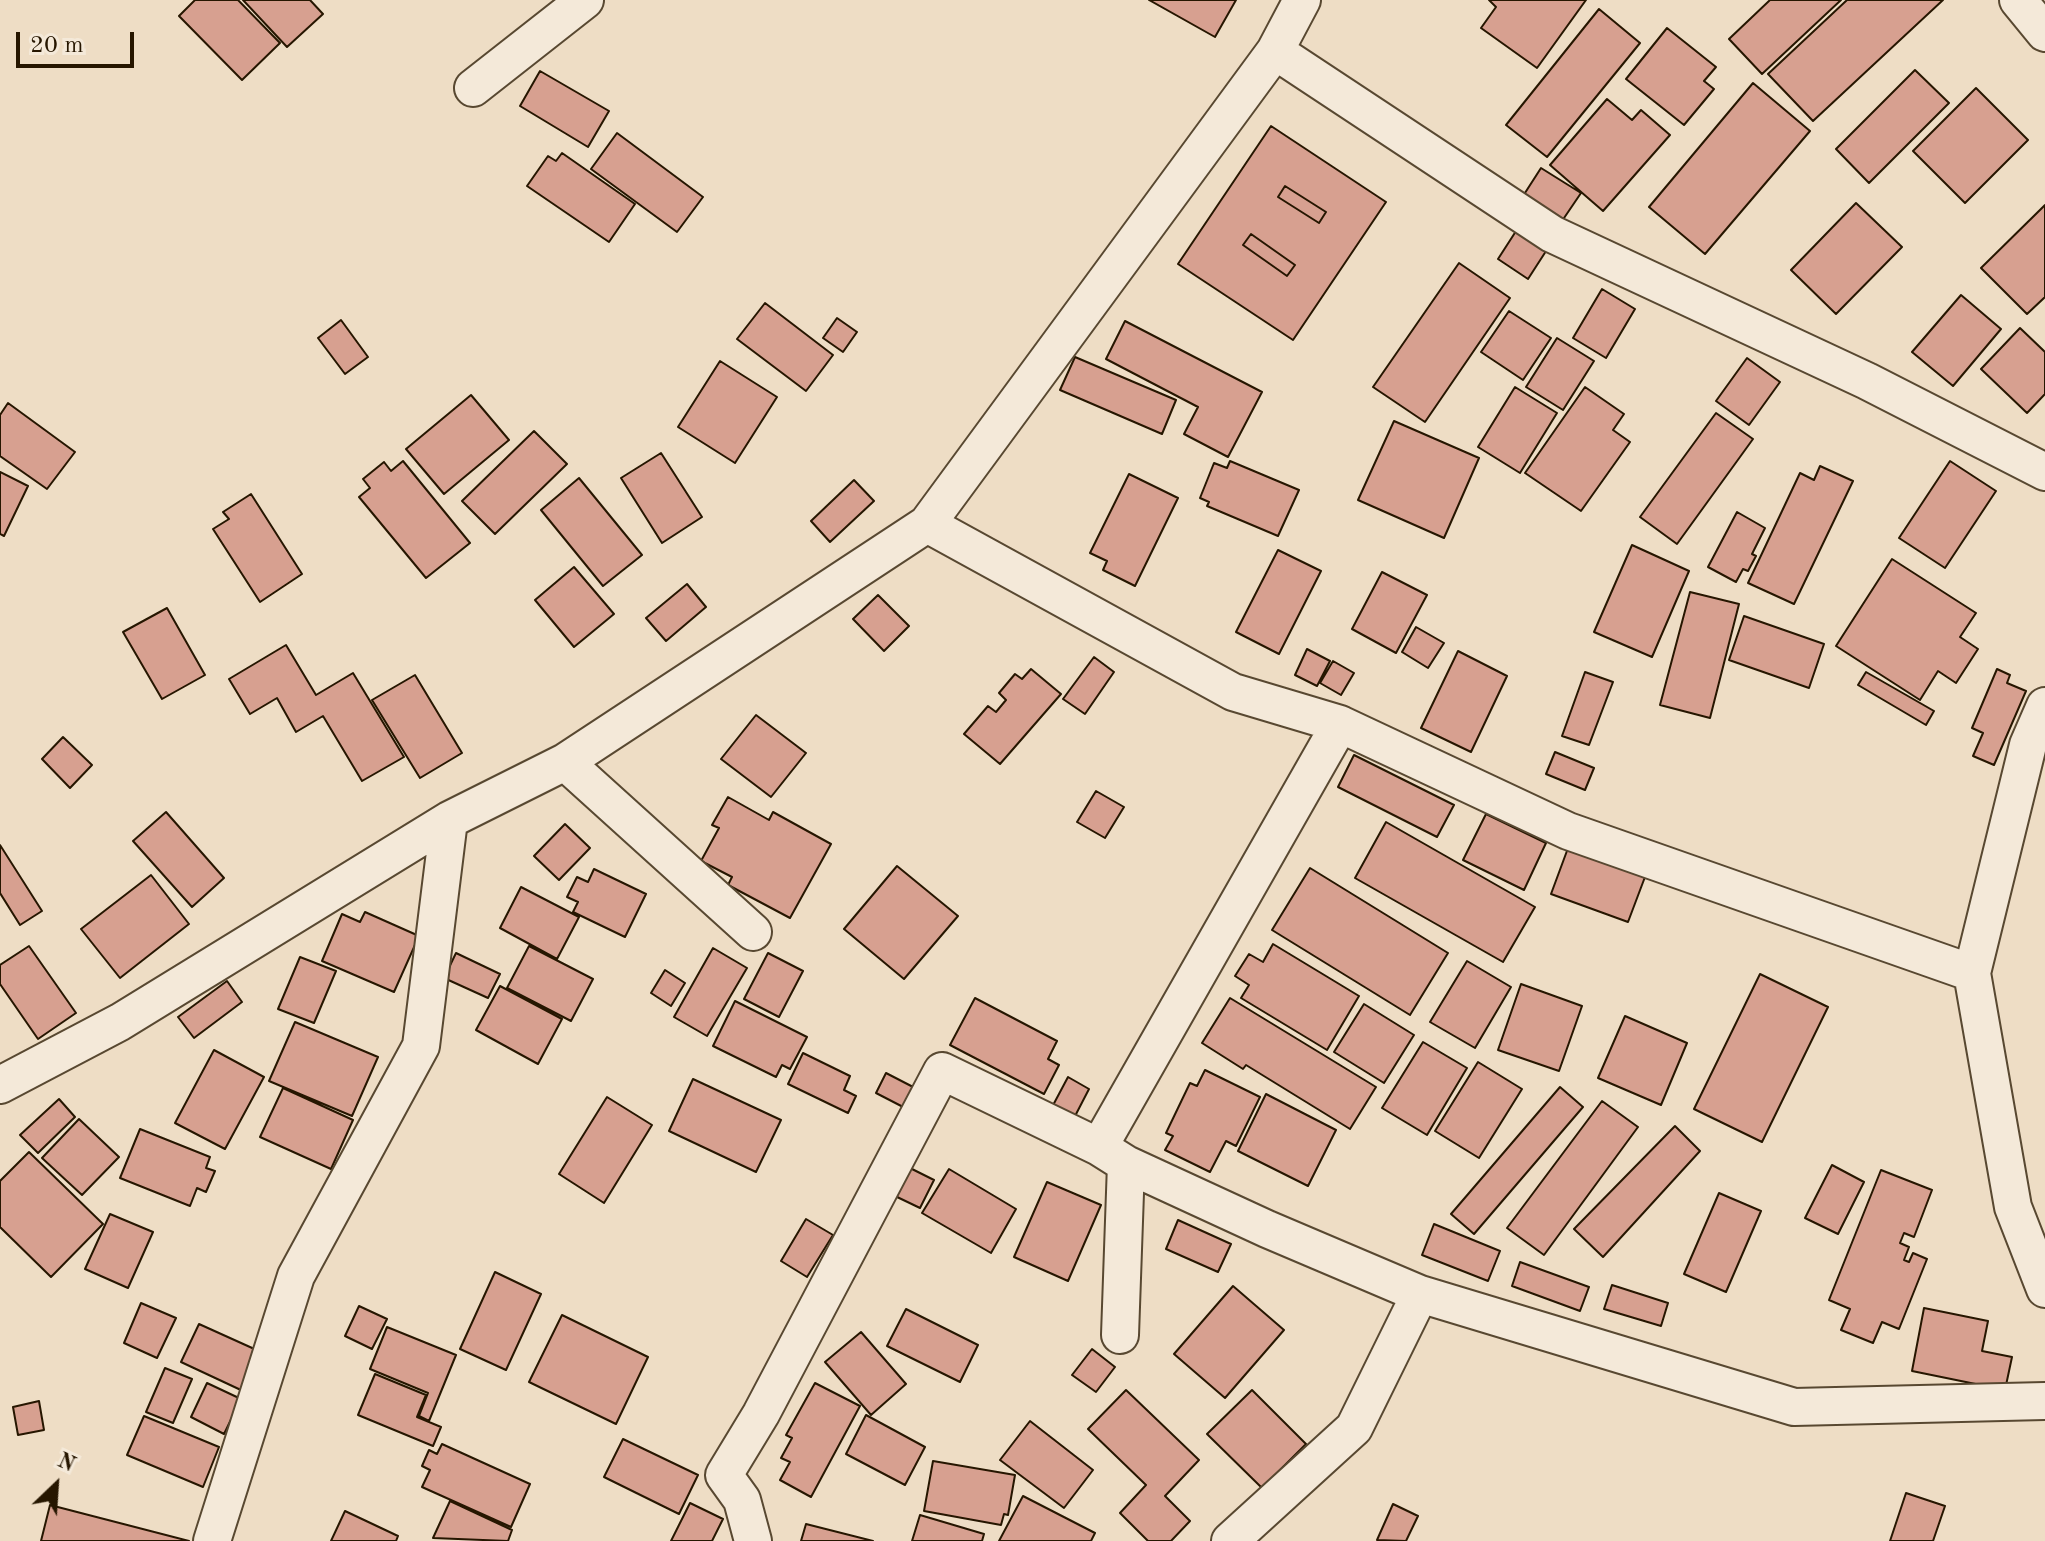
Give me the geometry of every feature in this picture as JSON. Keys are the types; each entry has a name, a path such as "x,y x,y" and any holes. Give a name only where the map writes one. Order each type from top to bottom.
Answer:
{"street":[{"path":"473,88 585,0"},
{"path":"0,1085 120,1022 449,820 565,762 927,524 1275,51 1302,0"},
{"path":"2018,0 2045,33"},
{"path":"1275,51 1552,234 1867,381 2045,472"},
{"path":"927,524 1233,692 1340,724 1568,831 1972,973"},
{"path":"2045,706 2028,745 1972,973 2013,1207 2045,1289"},
{"path":"1120,1335 1112,1155 1340,724"},
{"path":"565,762 753,932"},
{"path":"212,1541 296,1276 421,1046 449,820"},
{"path":"753,1541 742,1500 724,1475 761,1414 942,1071 1112,1155 1420,1294 1794,1407 2045,1401"},
{"path":"1230,1541 1354,1428 1420,1294"}],"building":[{"path":"195,0 238,0 280,43 242,80 179,16"},
{"path":"243,0 310,0 323,14 287,47"},
{"path":"1149,0 1236,0 1215,37"},
{"path":"1489,0 1586,0 1537,68 1481,28 1496,7"},
{"path":"1770,0 1841,0 1762,74 1729,39"},
{"path":"1847,0 1943,0 1813,121 1768,74"},
{"path":"1599,9 1640,43 1547,157 1506,125"},
{"path":"1667,28 1716,67 1704,81 1714,89 1684,125 1626,79"},
{"path":"1915,70 1949,103 1869,183 1836,149"},
{"path":"540,71 609,111 588,147 520,106"},
{"path":"1753,83 1810,131 1705,254 1649,207"},
{"path":"1976,88 2028,140 1965,203 1913,151"},
{"path":"1607,99 1632,120 1641,110 1670,135 1603,211 1550,165"},
{"path":"1271,126 1386,202 1293,340 1178,264","holes":["1285,186 1326,212 1319,223 1278,197","1251,234 1295,265 1287,276 1243,245"]},
{"path":"617,133 703,197 677,232 591,169"},
{"path":"562,153 635,204 609,242 527,186 548,156 556,161"},
{"path":"1541,168 1581,193 1562,221 1523,196"},
{"path":"1285,186 1326,212 1319,223 1278,197"},
{"path":"1856,203 1902,247 1836,314 1791,270"},
{"path":"2045,205 2045,297 2027,314 1981,268"},
{"path":"1518,228 1548,248 1528,279 1498,259"},
{"path":"1251,234 1295,265 1287,276 1243,245"},
{"path":"1459,263 1510,298 1425,422 1373,387"},
{"path":"1602,289 1635,309 1606,358 1573,338"},
{"path":"1961,295 2001,329 1953,386 1912,352"},
{"path":"765,303 833,355 806,391 737,339"},
{"path":"1509,311 1551,338 1523,380 1481,352"},
{"path":"837,318 857,332 843,352 823,338"},
{"path":"341,320 368,357 345,374 318,338"},
{"path":"1125,321 1262,392 1228,457 1184,434 1198,407 1106,359"},
{"path":"2020,328 2045,352 2045,394 2027,413 1981,369"},
{"path":"1557,338 1594,361 1563,410 1526,387"},
{"path":"1075,357 1176,400 1162,434 1060,390"},
{"path":"1747,358 1780,382 1749,425 1716,401"},
{"path":"720,361 777,397 735,463 678,427"},
{"path":"1515,387 1557,413 1520,473 1478,447"},
{"path":"1585,387 1624,414 1613,430 1630,442 1581,511 1525,473"},
{"path":"471,395 509,440 444,494 406,449"},
{"path":"8,403 75,452 47,489 0,456 0,415"},
{"path":"1716,413 1753,439 1677,544 1640,517"},
{"path":"1394,421 1479,458 1444,538 1358,500"},
{"path":"534,431 567,464 495,534 462,501"},
{"path":"661,453 702,517 662,543 621,478"},
{"path":"403,461 470,543 426,578 359,497 370,488 363,479 384,462 391,471"},
{"path":"1230,461 1299,490 1278,536 1207,506 1209,502 1200,498 1214,463 1227,468"},
{"path":"1950,461 1996,491 1945,568 1899,538"},
{"path":"1820,466 1853,481 1794,604 1748,583 1800,473 1814,480"},
{"path":"0,472 28,486 4,536 0,534"},
{"path":"1129,474 1178,498 1135,586 1103,570 1107,561 1090,553"},
{"path":"579,478 642,555 603,586 541,510"},
{"path":"854,480 874,501 830,542 811,521"},
{"path":"251,494 302,574 260,602 213,529 229,519 223,512"},
{"path":"1737,512 1765,528 1752,554 1756,556 1748,571 1743,569 1736,582 1708,567"},
{"path":"1632,545 1689,571 1652,657 1594,632"},
{"path":"1278,550 1321,571 1279,654 1236,632"},
{"path":"1892,559 1976,613 1960,637 1978,649 1956,683 1938,671 1920,700 1836,646"},
{"path":"574,567 614,614 574,647 535,600"},
{"path":"1382,572 1427,595 1396,653 1352,629"},
{"path":"687,584 706,607 666,641 646,618"},
{"path":"1690,592 1739,604 1710,718 1660,705"},
{"path":"878,595 909,626 884,651 853,619"},
{"path":"167,608 205,675 162,699 123,632"},
{"path":"1744,616 1824,644 1809,688 1729,660"},
{"path":"1416,627 1444,643 1428,668 1402,652"},
{"path":"286,645 316,695 353,673 404,757 362,781 323,716 296,732 277,698 250,714 229,679"},
{"path":"1307,649 1330,661 1317,686 1295,675"},
{"path":"1458,651 1507,676 1471,752 1421,728"},
{"path":"1094,657 1114,672 1085,714 1063,699"},
{"path":"1333,661 1354,673 1341,695 1320,683"},
{"path":"1031,669 1061,694 1000,764 964,734 988,706 996,712 1006,700 999,693 1015,674 1022,679"},
{"path":"1997,669 2010,675 2007,683 2026,691 1994,765 1973,756 1983,733 1972,728"},
{"path":"1585,672 1613,682 1589,745 1562,736"},
{"path":"1866,672 1934,711 1926,725 1858,685"},
{"path":"415,675 462,753 420,778 372,700"},
{"path":"756,715 806,753 771,797 721,759"},
{"path":"63,737 92,765 70,788 42,759"},
{"path":"1555,752 1594,768 1585,790 1546,774"},
{"path":"1354,755 1454,805 1437,837 1338,787"},
{"path":"1096,791 1124,807 1105,838 1077,822"},
{"path":"728,797 769,820 773,812 831,844 790,918 728,885 732,877 701,861 719,828 712,825"},
{"path":"166,812 224,878 192,907 133,841"},
{"path":"1486,814 1546,843 1524,890 1463,860"},
{"path":"1386,822 1535,907 1503,962 1355,878"},
{"path":"565,824 590,848 559,880 534,856"},
{"path":"1571,840 1648,869 1628,922 1551,894"},
{"path":"0,845 42,911 20,925 0,893"},
{"path":"897,866 958,916 904,979 844,929"},
{"path":"1310,868 1448,953 1410,1015 1272,930"},
{"path":"594,869 646,894 625,937 573,912 578,902 567,897 577,877 588,882"},
{"path":"151,875 189,924 120,978 81,929"},
{"path":"521,887 579,917 557,959 500,928"},
{"path":"365,912 419,936 394,992 322,961 342,914 360,922"},
{"path":"1273,944 1359,996 1327,1050 1241,998 1249,985 1235,976 1249,954 1263,962"},
{"path":"29,946 76,1013 38,1039 0,984 0,965"},
{"path":"529,946 593,979 571,1021 507,988"},
{"path":"713,948 747,968 707,1036 674,1017"},
{"path":"456,953 500,974 488,998 444,978"},
{"path":"768,953 803,971 779,1017 744,999"},
{"path":"300,957 336,971 314,1023 278,1009"},
{"path":"1467,961 1511,987 1475,1048 1430,1022"},
{"path":"665,970 685,983 671,1006 651,993"},
{"path":"1760,974 1828,1007 1762,1142 1694,1109"},
{"path":"227,981 242,1002 194,1038 178,1017"},
{"path":"1521,984 1582,1006 1559,1071 1498,1050"},
{"path":"500,986 562,1019 538,1064 476,1030"},
{"path":"975,998 1057,1041 1048,1059 1059,1065 1044,1094 950,1045"},
{"path":"1230,998 1376,1087 1350,1129 1246,1065 1243,1069 1202,1043"},
{"path":"735,1001 807,1037 790,1069 782,1065 776,1077 713,1046"},
{"path":"1364,1004 1414,1035 1384,1083 1334,1052"},
{"path":"1625,1016 1687,1043 1661,1105 1598,1078"},
{"path":"295,1022 378,1057 352,1116 269,1081"},
{"path":"1423,1042 1467,1068 1427,1135 1382,1108"},
{"path":"214,1050 264,1077 225,1149 175,1123"},
{"path":"803,1053 850,1076 844,1090 856,1096 848,1113 788,1084"},
{"path":"1478,1062 1522,1089 1479,1158 1435,1131"},
{"path":"1205,1070 1260,1097 1236,1146 1226,1141 1210,1172 1165,1150 1173,1136 1166,1133 1190,1083 1197,1086"},
{"path":"886,1073 917,1089 907,1109 876,1093"},
{"path":"1068,1077 1089,1089 1073,1120 1051,1109"},
{"path":"693,1079 781,1120 756,1172 669,1131"},
{"path":"1560,1087 1583,1107 1474,1234 1451,1214"},
{"path":"283,1088 353,1120 331,1169 260,1137"},
{"path":"1266,1094 1336,1130 1308,1186 1238,1151"},
{"path":"607,1097 652,1125 604,1203 559,1174"},
{"path":"59,1099 75,1117 38,1153 20,1135"},
{"path":"1602,1101 1638,1127 1544,1255 1507,1228"},
{"path":"79,1119 119,1157 82,1195 42,1158"},
{"path":"1675,1126 1700,1151 1603,1257 1574,1229"},
{"path":"140,1129 210,1157 206,1168 215,1171 206,1192 197,1188 190,1206 120,1178"},
{"path":"29,1152 103,1224 51,1277 0,1227 0,1181"},
{"path":"1832,1165 1864,1182 1838,1234 1805,1218"},
{"path":"910,1168 934,1180 920,1208 895,1196"},
{"path":"949,1169 1016,1209 991,1253 922,1213"},
{"path":"1881,1170 1932,1190 1914,1237 1904,1233 1900,1243 1909,1247 1904,1260 1909,1262 1913,1253 1927,1259 1899,1329 1882,1322 1873,1343 1841,1330 1850,1309 1829,1300"},
{"path":"1047,1182 1101,1205 1068,1281 1014,1257"},
{"path":"1719,1193 1761,1211 1726,1292 1684,1274"},
{"path":"110,1214 153,1232 128,1288 85,1269"},
{"path":"806,1219 833,1235 807,1277 781,1261"},
{"path":"1178,1220 1231,1244 1218,1272 1166,1249"},
{"path":"1434,1224 1500,1251 1488,1281 1422,1255"},
{"path":"1520,1262 1589,1287 1580,1311 1512,1286"},
{"path":"495,1272 541,1294 506,1370 460,1349"},
{"path":"1612,1285 1668,1303 1661,1326 1604,1309"},
{"path":"1233,1286 1284,1330 1225,1398 1174,1354"},
{"path":"141,1303 176,1318 157,1358 124,1343"},
{"path":"359,1306 387,1319 372,1349 345,1336"},
{"path":"1924,1308 1988,1321 1982,1351 2012,1357 2005,1390 1912,1371"},
{"path":"906,1309 978,1345 960,1382 887,1346"},
{"path":"562,1315 648,1357 616,1424 529,1382"},
{"path":"199,1324 261,1352 243,1391 181,1362"},
{"path":"387,1327 456,1355 429,1421 419,1416 428,1393 370,1369"},
{"path":"861,1332 906,1384 871,1415 825,1362"},
{"path":"1092,1349 1115,1367 1096,1392 1072,1375"},
{"path":"165,1368 192,1379 173,1423 146,1412"},
{"path":"375,1374 426,1395 417,1417 441,1427 433,1446 358,1415"},
{"path":"207,1383 241,1399 224,1434 191,1417"},
{"path":"815,1383 860,1406 811,1497 780,1480 790,1462 781,1458 792,1438 786,1435"},
{"path":"1126,1390 1199,1460 1165,1496 1190,1521 1171,1541 1148,1541 1120,1513 1146,1485 1088,1429"},
{"path":"1252,1390 1306,1444 1262,1488 1207,1434"},
{"path":"39,1401 44,1430 18,1435 13,1407"},
{"path":"866,1415 925,1447 905,1485 846,1454"},
{"path":"144,1416 219,1447 203,1487 127,1455"},
{"path":"1030,1421 1093,1470 1064,1508 1000,1460"},
{"path":"623,1439 698,1475 679,1514 604,1477"},
{"path":"442,1444 530,1484 511,1527 422,1487 430,1470 422,1466 429,1450 437,1454"},
{"path":"933,1461 1015,1475 1008,1515 1004,1514 1001,1525 924,1511"},
{"path":"1906,1493 1945,1506 1933,1541 1890,1541"},
{"path":"1023,1496 1095,1533 1091,1541 999,1541"},
{"path":"450,1501 512,1530 508,1541 433,1538"},
{"path":"690,1503 723,1519 712,1541 671,1541"},
{"path":"1393,1504 1418,1516 1406,1541 1377,1540"},
{"path":"50,1505 189,1541 41,1541"},
{"path":"345,1511 398,1536 396,1541 331,1541"},
{"path":"920,1515 984,1534 982,1541 912,1541"},
{"path":"806,1524 873,1541 801,1541"}]}
